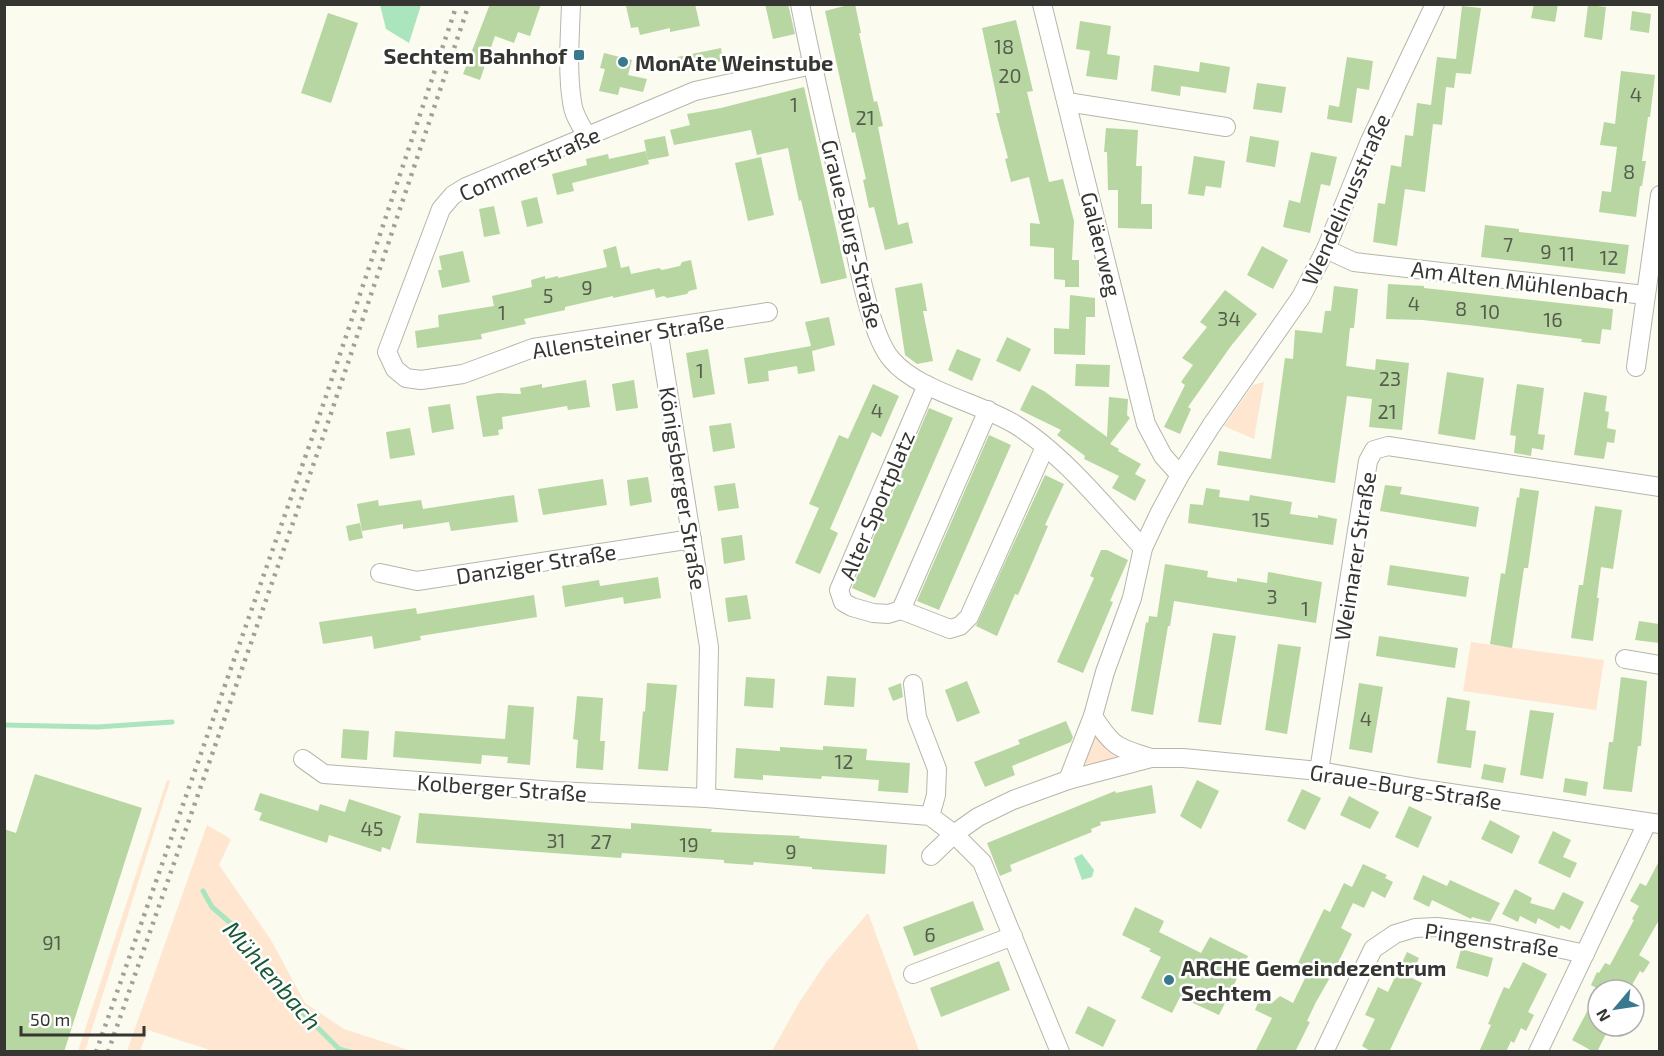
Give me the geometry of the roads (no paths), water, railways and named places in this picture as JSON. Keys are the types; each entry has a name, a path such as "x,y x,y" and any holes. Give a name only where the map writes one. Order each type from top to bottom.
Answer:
{"street":[{"path":"571,4 569,56 572,104 579,124 587,136"},
{"name":"Graue-Burg-Straße","path":"800,4 864,287 879,338 891,360 908,374 927,385 988,410 1017,425 1045,447 1082,482 1143,548"},
{"name":"Galäerweg","path":"1042,4 1146,424 1163,456 1179,475"},
{"name":"Wendelinusstraße","path":"1179,475 1301,297 1326,249 1370,141 1435,4"},
{"name":"Commerstraße","path":"421,380 406,378 395,369 387,352 441,209 453,195 466,187 695,91 812,65"},
{"path":"1067,102 1226,127"},
{"path":"1645,296 1659,195"},
{"name":"Am Alten Mühlenbach","path":"1326,249 1354,262 1645,296 1636,367"},
{"name":"Allensteiner Straße","path":"421,380 463,374 533,348 768,312"},
{"name":"Königsberger Straße","path":"658,329 709,647 706,798"},
{"name":"Alter Sportplatz","path":"927,385 839,590 843,602 852,607 873,613 888,614 901,610 950,630 960,626 969,617 1045,447"},
{"path":"901,610 988,410"},
{"name":"Weimarer Straße","path":"1319,771 1368,461 1374,450 1388,446 1659,487"},
{"path":"1068,780 1094,716 1105,672 1132,598 1143,548 1179,475"},
{"name":"Danziger Straße","path":"380,573 417,581 692,539"},
{"path":"1625,659 1659,665"},
{"path":"913,684 917,717 937,769 936,795 930,816 954,834 982,862 1060,1052"},
{"name":"Graue-Burg-Straße","path":"1094,716 1107,738 1124,750 1151,758"},
{"name":"Graue-Burg-Straße","path":"931,856 954,834 978,817 1013,800 1068,780 1151,758 1183,758 1319,771 1653,824"},
{"name":"Kolberger Straße","path":"303,759 324,774 555,791 706,798 930,816"},
{"path":"1539,1052 1585,954 1653,824"},
{"name":"Pingenstraße","path":"1324,1052 1373,949 1395,934 1415,928 1437,927 1493,934 1585,954"},
{"path":"914,974 1013,936"}],"waterway":[{"name":"Mühlenbach","path":"4,725 97,727 172,722"},
{"name":"Mühlenbach","path":"203,891 212,907 235,927 295,1005 339,1049 350,1052"}],"railway":[{"path":"96,1052 313,435 457,4"},
{"path":"108,1052 323,437 469,4"}],"place":[{"name":"Sechtem Bahnhof","path":"579,55"},
{"name":"MonAte Weinstube","path":"623,62"},
{"name":"ARCHE Gemeindezentrum Sechtem","path":"1169,980"}]}
